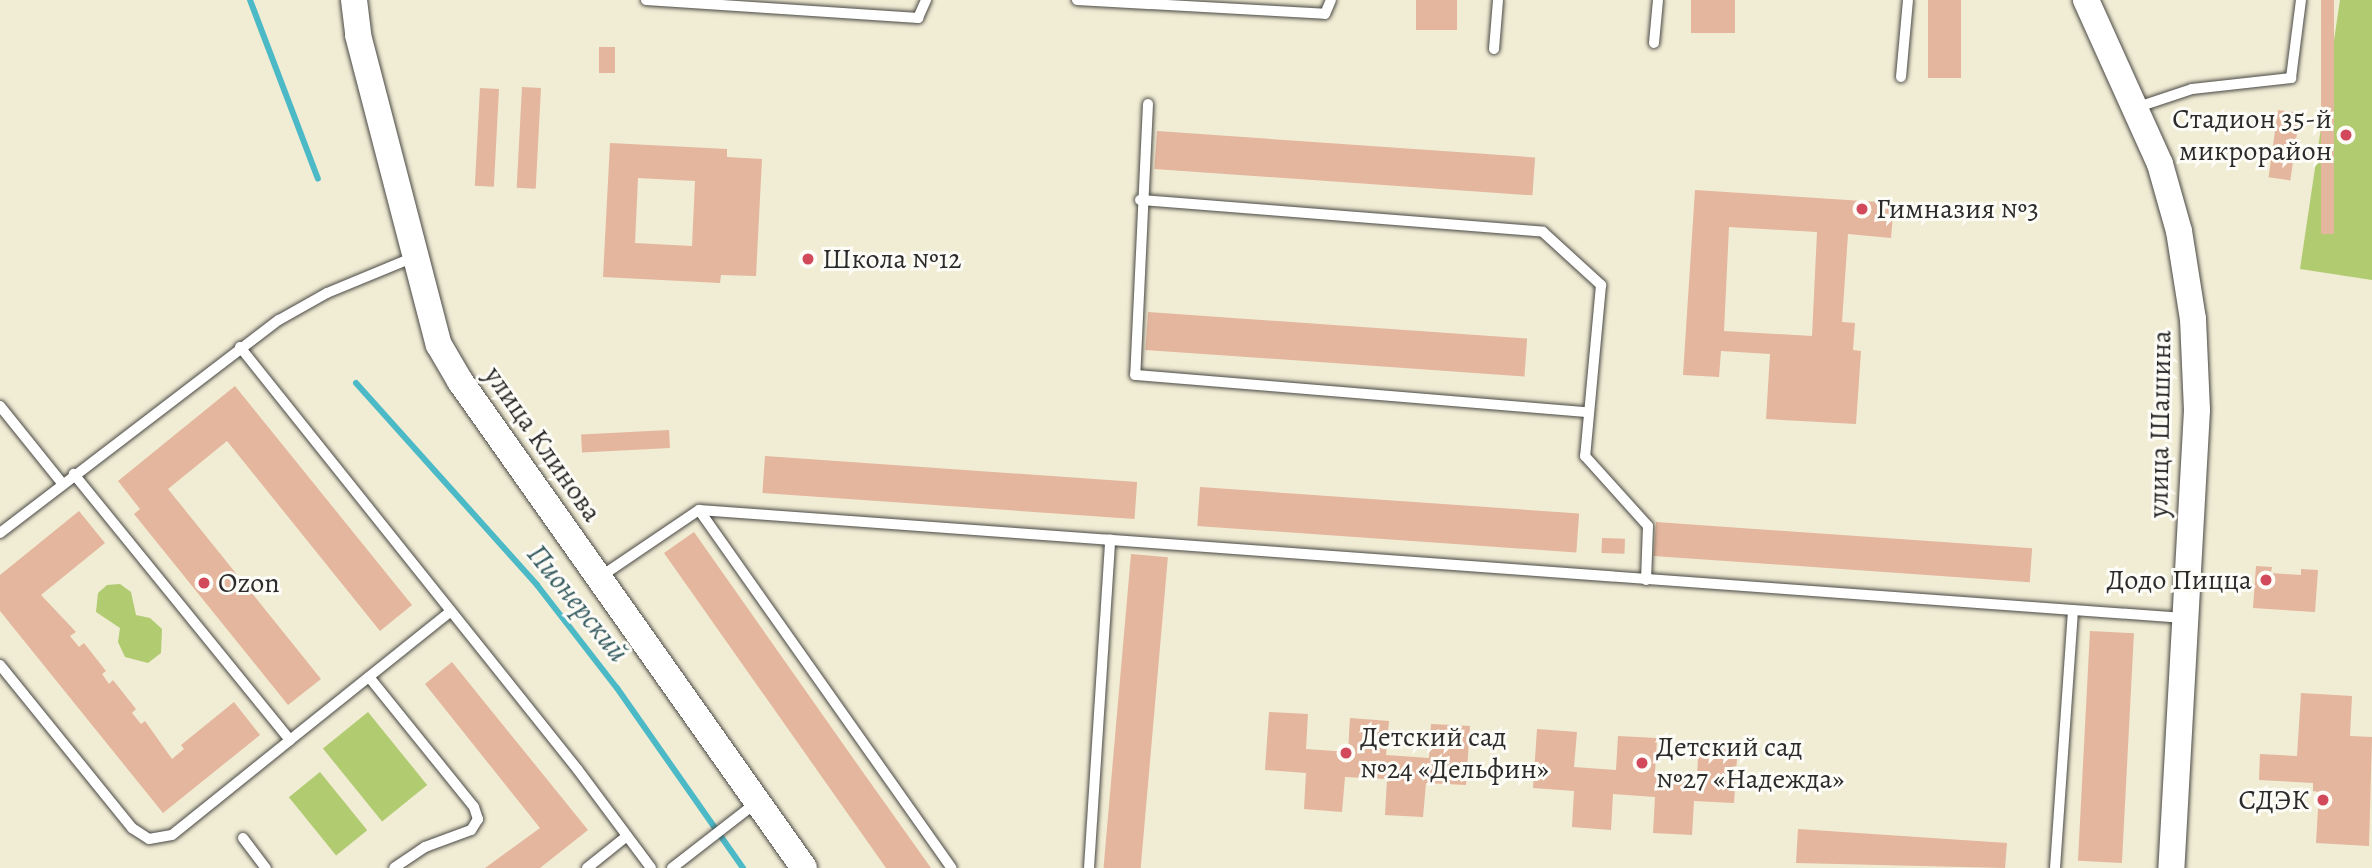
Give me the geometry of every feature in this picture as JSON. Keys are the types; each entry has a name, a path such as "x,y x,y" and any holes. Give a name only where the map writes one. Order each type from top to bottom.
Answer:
{"street":[{"name":"улица Клинова","path":"354,0 358,35 439,345 460,381 804,868"},
{"name":"улица Шашина","path":"2087,0 2138,107 2179,231 2193,319 2197,410 2171,868"}],"lane":[{"path":"646,0 918,18 926,0"},
{"path":"1077,0 1325,14 1331,0"},
{"path":"1494,49 1498,0"},
{"path":"1654,43 1658,0"},
{"path":"1901,76 1908,0"},
{"path":"2138,107 2192,89 2291,78 2301,0"},
{"path":"1148,104 1140,200 1135,375 1587,412"},
{"path":"1140,200 1543,232 1601,285 1587,412 1585,456 1648,526 1646,580"},
{"path":"0,533 240,347 327,293 414,257"},
{"path":"240,347 451,611 651,868"},
{"path":"0,406 62,483"},
{"path":"74,474 290,740"},
{"path":"598,578 699,510 2186,618"},
{"path":"699,510 952,868"},
{"path":"1089,868 1110,540"},
{"path":"0,665 132,828 149,839 172,835 451,611"},
{"path":"2055,868 2073,611"},
{"path":"369,677 474,807 478,819 471,830 425,846 394,868"},
{"path":"672,868 757,802"},
{"path":"587,868 627,836"},
{"path":"243,838 266,868"}],"green space":[{"name":"Стадион 35-й микрорайон","path":"2340,0 2372,0 2372,280 2300,269"},
{"path":"120,584 131,592 136,615 150,618 162,629 161,653 148,663 125,657 118,642 120,628 96,612 98,593 107,585"},
{"path":"368,712 427,785 382,822 323,749"},
{"path":"320,772 367,830 336,855 289,797"}],"building":[{"path":"1416,0 1457,0 1457,30 1416,30"},
{"path":"1691,0 1735,0 1735,33 1691,33"},
{"path":"1928,0 1961,0 1961,78 1928,78"},
{"path":"2321,0 2334,0 2334,234 2321,234"},
{"path":"599,47 615,47 615,73 599,73"},
{"path":"522,87 541,88 536,189 517,188"},
{"path":"480,88 499,89 494,187 475,186"},
{"path":"2278,110 2300,113 2290,180 2269,177"},
{"path":"1157,131 1535,157 1532,195 1154,169"},
{"path":"610,143 727,149 727,157 762,159 756,276 721,275 720,283 603,277","holes":["638,178 695,181 692,246 635,243"]},
{"path":"1695,190 1894,203 1891,238 1848,234 1842,322 1855,323 1853,350 1861,351 1856,424 1766,419 1770,354 1721,351 1719,377 1683,375","holes":["1729,227 1817,232 1812,336 1724,331"]},
{"path":"1148,312 1527,339 1524,376 1145,350"},
{"path":"235,386 412,605 380,631 227,441 168,489 321,679 288,705 134,514 140,509 118,481"},
{"path":"669,430 670,448 582,453 581,435"},
{"path":"765,456 1137,482 1135,519 762,493"},
{"path":"1200,487 1579,514 1576,552 1197,526"},
{"path":"79,511 105,543 41,595 76,632 70,636 79,647 84,643 106,671 102,674 109,684 113,680 136,709 132,713 141,724 145,721 172,759 184,749 181,745 234,702 260,735 163,813 0,611 0,575"},
{"path":"1656,522 2032,548 2030,582 1654,556"},
{"path":"694,532 931,868 886,868 664,553"},
{"path":"1602,538 1625,539 1624,554 1601,553"},
{"path":"1131,554 1168,557 1141,868 1104,868"},
{"path":"2256,566 2272,567 2271,573 2301,575 2301,569 2318,570 2315,612 2253,608"},
{"path":"2090,631 2134,633 2122,863 2078,861"},
{"path":"452,662 588,830 540,868 485,868 540,828 425,684"},
{"path":"2301,693 2352,696 2350,736 2372,737 2369,846 2316,843 2319,792 2313,791 2313,783 2259,780 2260,754 2297,756"},
{"path":"1269,712 1308,714 1306,749 1348,752 1350,718 1389,721 1386,755 1429,758 1431,724 1470,726 1466,785 1426,783 1423,817 1385,815 1387,779 1345,777 1342,812 1304,809 1306,773 1265,770"},
{"path":"1537,729 1577,732 1574,767 1616,770 1618,736 1657,738 1655,773 1697,776 1699,741 1738,744 1734,803 1694,801 1692,835 1653,833 1655,797 1613,794 1611,830 1572,827 1574,791 1533,788"},
{"path":"1798,829 2007,843 2005,868 1796,863"}],"waterway":[{"name":"Пионерский","path":"250,0 318,179"},
{"name":"Пионерский","path":"356,383 537,585 617,688 743,868"}],"place":[{"name":"Стадион 35-й микрорайон","path":"2346,135"},
{"name":"Гимназия №3","path":"1862,209"},
{"name":"Школа №12","path":"808,259"},
{"name":"Додо Пицца","path":"2266,580"},
{"name":"Ozon","path":"204,583"},
{"name":"Детский сад №24 «Дельфин»","path":"1346,753"},
{"name":"Детский сад №27 «Надежда»","path":"1642,763"},
{"name":"СДЭК","path":"2323,800"}]}
